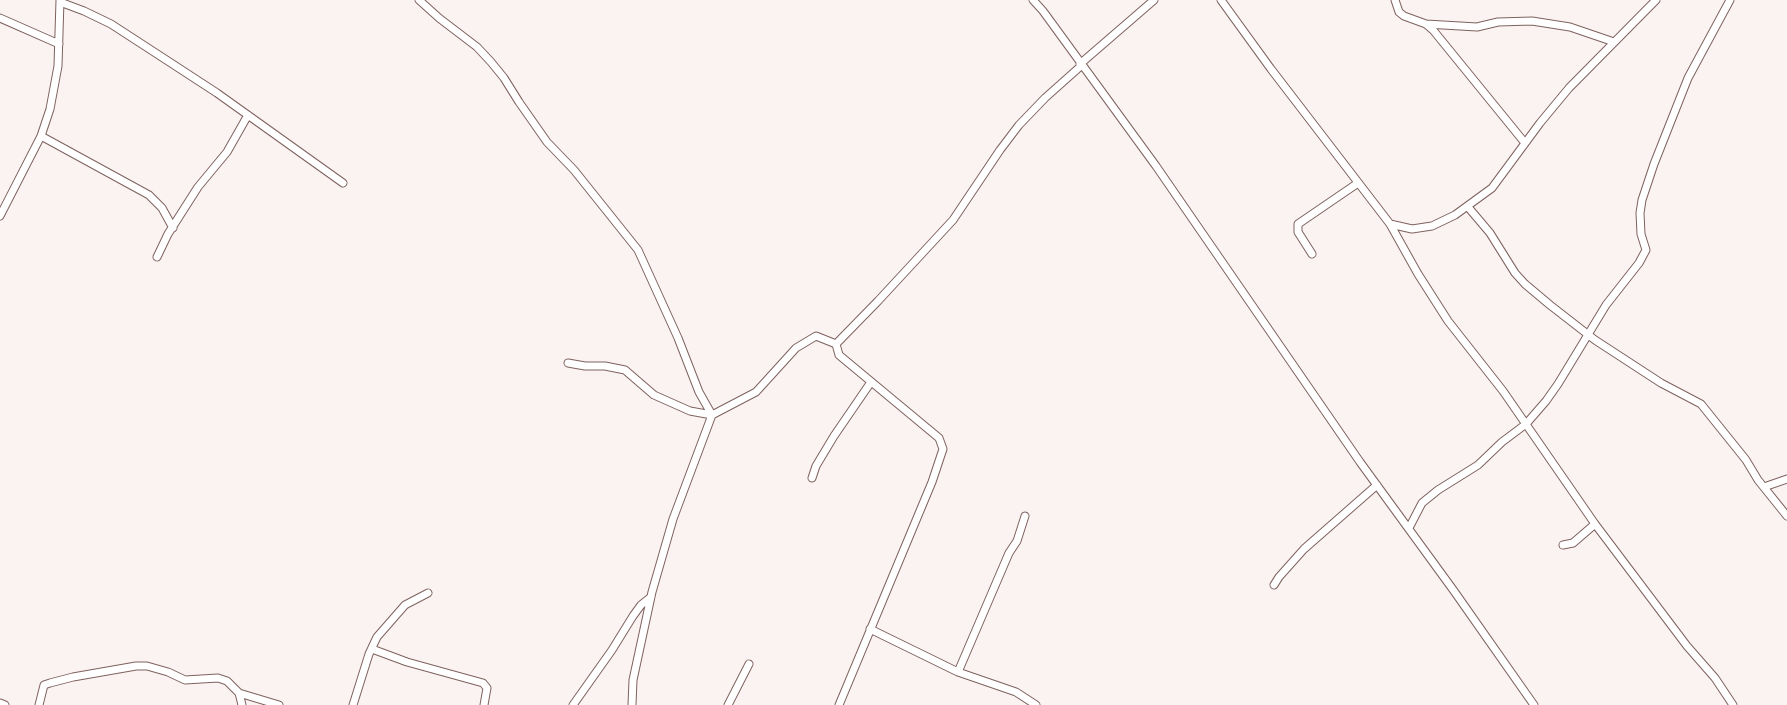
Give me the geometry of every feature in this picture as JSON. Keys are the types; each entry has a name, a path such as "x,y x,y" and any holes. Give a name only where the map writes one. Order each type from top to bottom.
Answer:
{"street":[{"path":"419,0 439,18 477,47 491,62 504,78 547,142 574,170 638,250 678,338 699,392 712,415"},
{"path":"1033,0 1043,11 1156,166 1377,485 1534,705"},
{"path":"836,344 953,220 1000,150 1019,125 1045,98 1154,0"},
{"path":"1221,0 1271,69 1390,224 1418,274 1448,321 1472,350 1526,424 1595,524 1687,646 1715,678 1733,705"},
{"path":"1395,0 1399,12 1404,16 1426,24 1477,27 1498,22 1532,22 1570,27 1614,42"},
{"path":"1390,224 1412,229 1432,226 1468,207 1492,188 1569,88 1656,0"},
{"path":"1408,528 1422,503 1438,490 1478,465 1502,442 1526,424 1546,401 1606,305 1639,263 1646,250 1640,221 1642,200 1688,78 1730,0"},
{"path":"0,216 41,136 54,93 58,66 60,1 110,24 217,92 248,116 343,183"},
{"path":"0,18 59,44"},
{"path":"1426,24 1433,30 1526,144"},
{"path":"157,257 173,228 205,178 227,152 248,116"},
{"path":"41,136 149,195 162,208 173,228"},
{"path":"1312,254 1298,232 1298,224 1358,183"},
{"path":"1468,207 1490,233 1508,264 1525,284 1587,335 1661,383 1701,404 1746,460 1764,487 1787,516"},
{"path":"568,363 585,366 605,366 625,370 654,395 690,411 712,415 756,392 796,348 816,336 836,344"},
{"path":"836,344 839,355 939,438 943,449 932,482 839,705"},
{"path":"812,478 816,466 831,441 871,382"},
{"path":"632,705 633,680 651,597 673,519 712,415"},
{"path":"1764,487 1787,479"},
{"path":"1274,585 1295,558 1377,485"},
{"path":"958,672 1009,553 1017,541 1025,516"},
{"path":"1563,544 1573,543 1595,524"},
{"path":"353,705 369,654 381,631 393,620 405,605 428,593"},
{"path":"573,705 612,650 633,616 651,597"},
{"path":"870,629 958,672 1016,692 1036,705"},
{"path":"372,649 407,662 483,683 487,688 484,705"},
{"path":"728,705 749,664"},
{"path":"39,705 44,685 136,666 160,669 185,680 218,678 227,681 239,692 279,705"},
{"path":"239,692 242,705"},
{"path":"0,703 5,705"}]}
